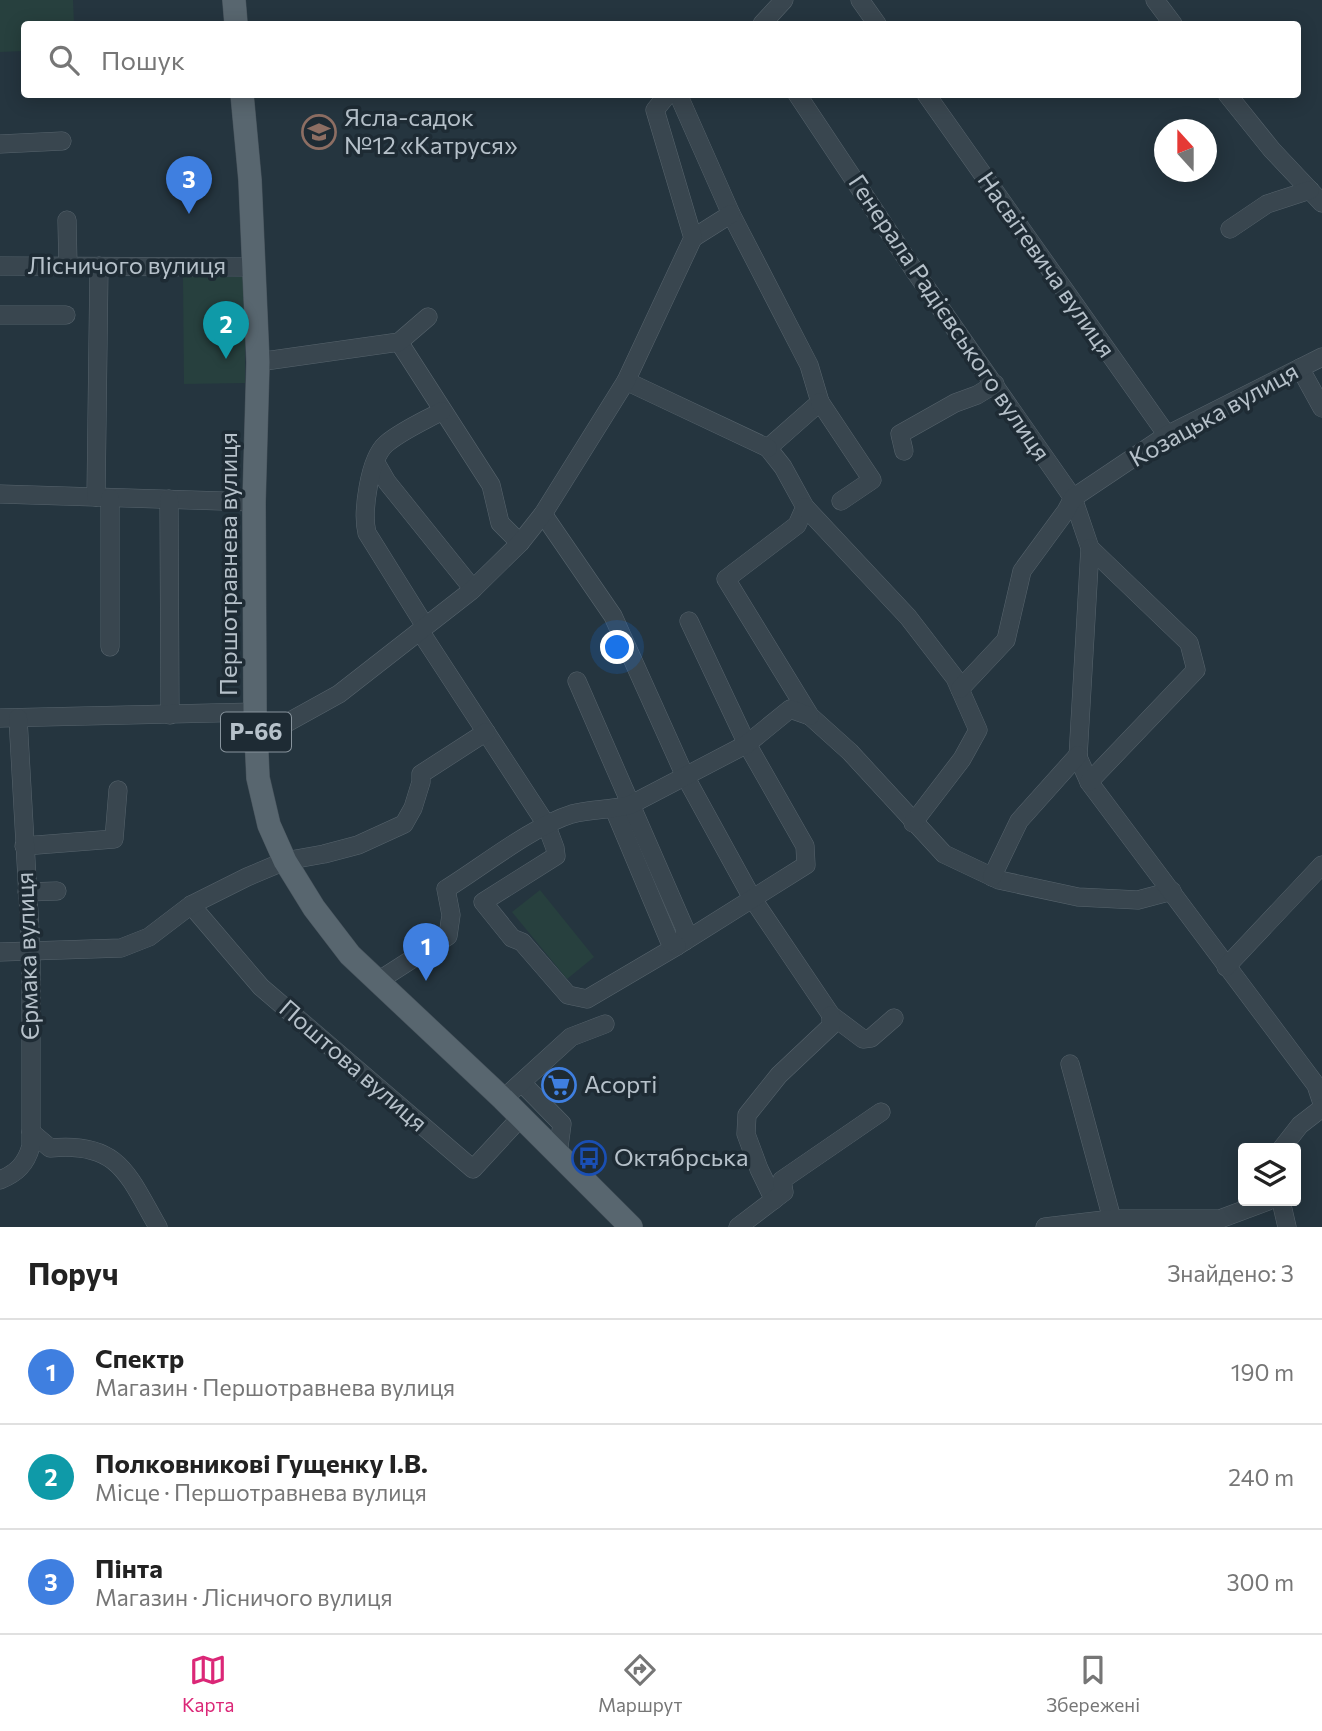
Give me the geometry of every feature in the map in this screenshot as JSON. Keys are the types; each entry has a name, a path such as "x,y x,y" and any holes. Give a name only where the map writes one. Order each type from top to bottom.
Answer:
{"main road":[{"path":"234,0 236,21"},
{"name":"Першотравнева вулиця","path":"242,98 258,362 254,502 256,740 258,778 269,825 285,861 314,908 343,945 631,1227"}],"street":[{"path":"765,21 784,0"},
{"path":"860,0 875,21"},
{"path":"1155,0 1171,21"},
{"path":"665,98 655,110 693,238"},
{"path":"680,98 731,214 809,365 820,402 872,480 841,501"},
{"name":"Генерала Радієвського вулиця","path":"800,98 914,270 1073,498 1090,548 1078,755 1089,782 1316,1085 1322,1106"},
{"name":"Насвітевича вулиця","path":"929,98 1167,435"},
{"path":"1230,98 1272,150 1316,197"},
{"path":"0,144 62,141"},
{"path":"1230,229 1267,204 1316,197"},
{"path":"256,740 340,694 473,589 520,543 543,514 626,382 693,238 731,214"},
{"path":"67,220 68,266"},
{"name":"Лісничого вулиця","path":"0,266 254,267"},
{"path":"99,266 103,498 110,647"},
{"path":"0,315 66,316"},
{"path":"258,362 400,342 428,317"},
{"path":"400,342 491,485 500,523 520,543"},
{"name":"Козацька вулиця","path":"1073,498 1167,435 1322,357"},
{"path":"1300,368 1322,408"},
{"path":"626,382 768,448 783,467 805,507 908,617 955,678 978,730 962,759 913,822"},
{"path":"904,451 900,435 955,403 977,395 995,384"},
{"path":"768,448 820,402"},
{"path":"442,411 387,443 382,449 366,491 367,533 486,732 547,824 555,856 482,902 512,938 522,942 568,995 587,999 681,944 806,865 805,846 747,744 689,621"},
{"path":"376,463 387,482 473,589"},
{"path":"0,494 254,502"},
{"path":"960,689 1006,640 1022,571 1073,498"},
{"path":"169,499 170,715"},
{"path":"805,507 797,526 726,579 810,716 850,752 944,854 992,877 1078,897 1138,900 1172,891"},
{"path":"543,514 613,616 685,776 752,898 831,1016 863,1039 872,1038 894,1018"},
{"name":"Генерала Радієвського вулиця","path":"1089,782 1196,670 1189,643 1090,548"},
{"path":"577,681 669,940 681,944"},
{"path":"378,981 448,936 451,915 446,889 547,824 574,814 622,807 747,744 790,709 810,716"},
{"path":"9,718 255,712"},
{"name":"Єрмака вулиця","path":"0,1180 18,1170 27,1159 31,1146 31,950 24,846 9,718"},
{"path":"0,951 121,948 149,937 191,905 285,861 358,845 404,824 413,808 421,774 486,732"},
{"path":"992,877 1019,821 1078,755"},
{"path":"24,846 114,839 118,790"},
{"path":"1226,967 1322,865"},
{"path":"27,892 57,891"},
{"name":"Поштова вулиця","path":"191,905 261,987 473,1170 521,1117"},
{"path":"774,1199 759,1170 746,1134 747,1115 779,1075 831,1026 831,1016"},
{"path":"503,1099 571,1037 605,1024"},
{"path":"1070,1064 1112,1219"},
{"path":"522,1083 562,1124 558,1154"},
{"path":"1286,1143 1300,1125 1322,1106"},
{"path":"738,1227 784,1192 782,1180 881,1112"},
{"path":"31,1132 50,1148 71,1146 102,1152 126,1173 158,1227"},
{"path":"1045,1227 1112,1219 1220,1219 1255,1206"},
{"path":"1282,1206 1287,1227"}],"green space":[{"path":"0,0 73,0 74,21 21,21 21,51 0,52"},
{"path":"183,277 245,277 245,383 184,384"},
{"path":"540,890 594,957 567,979 512,912"}],"place":[{"name":"Ясла-садок №12 «Катруся»","path":"319,132"},
{"name":"Пінта","path":"189,214"},
{"name":"Полковникові Гущенку І.В.","path":"226,359"},
{"name":"Спектр","path":"426,981"},
{"name":"Асорті","path":"559,1085"},
{"name":"Октябрська","path":"589,1158"}]}
